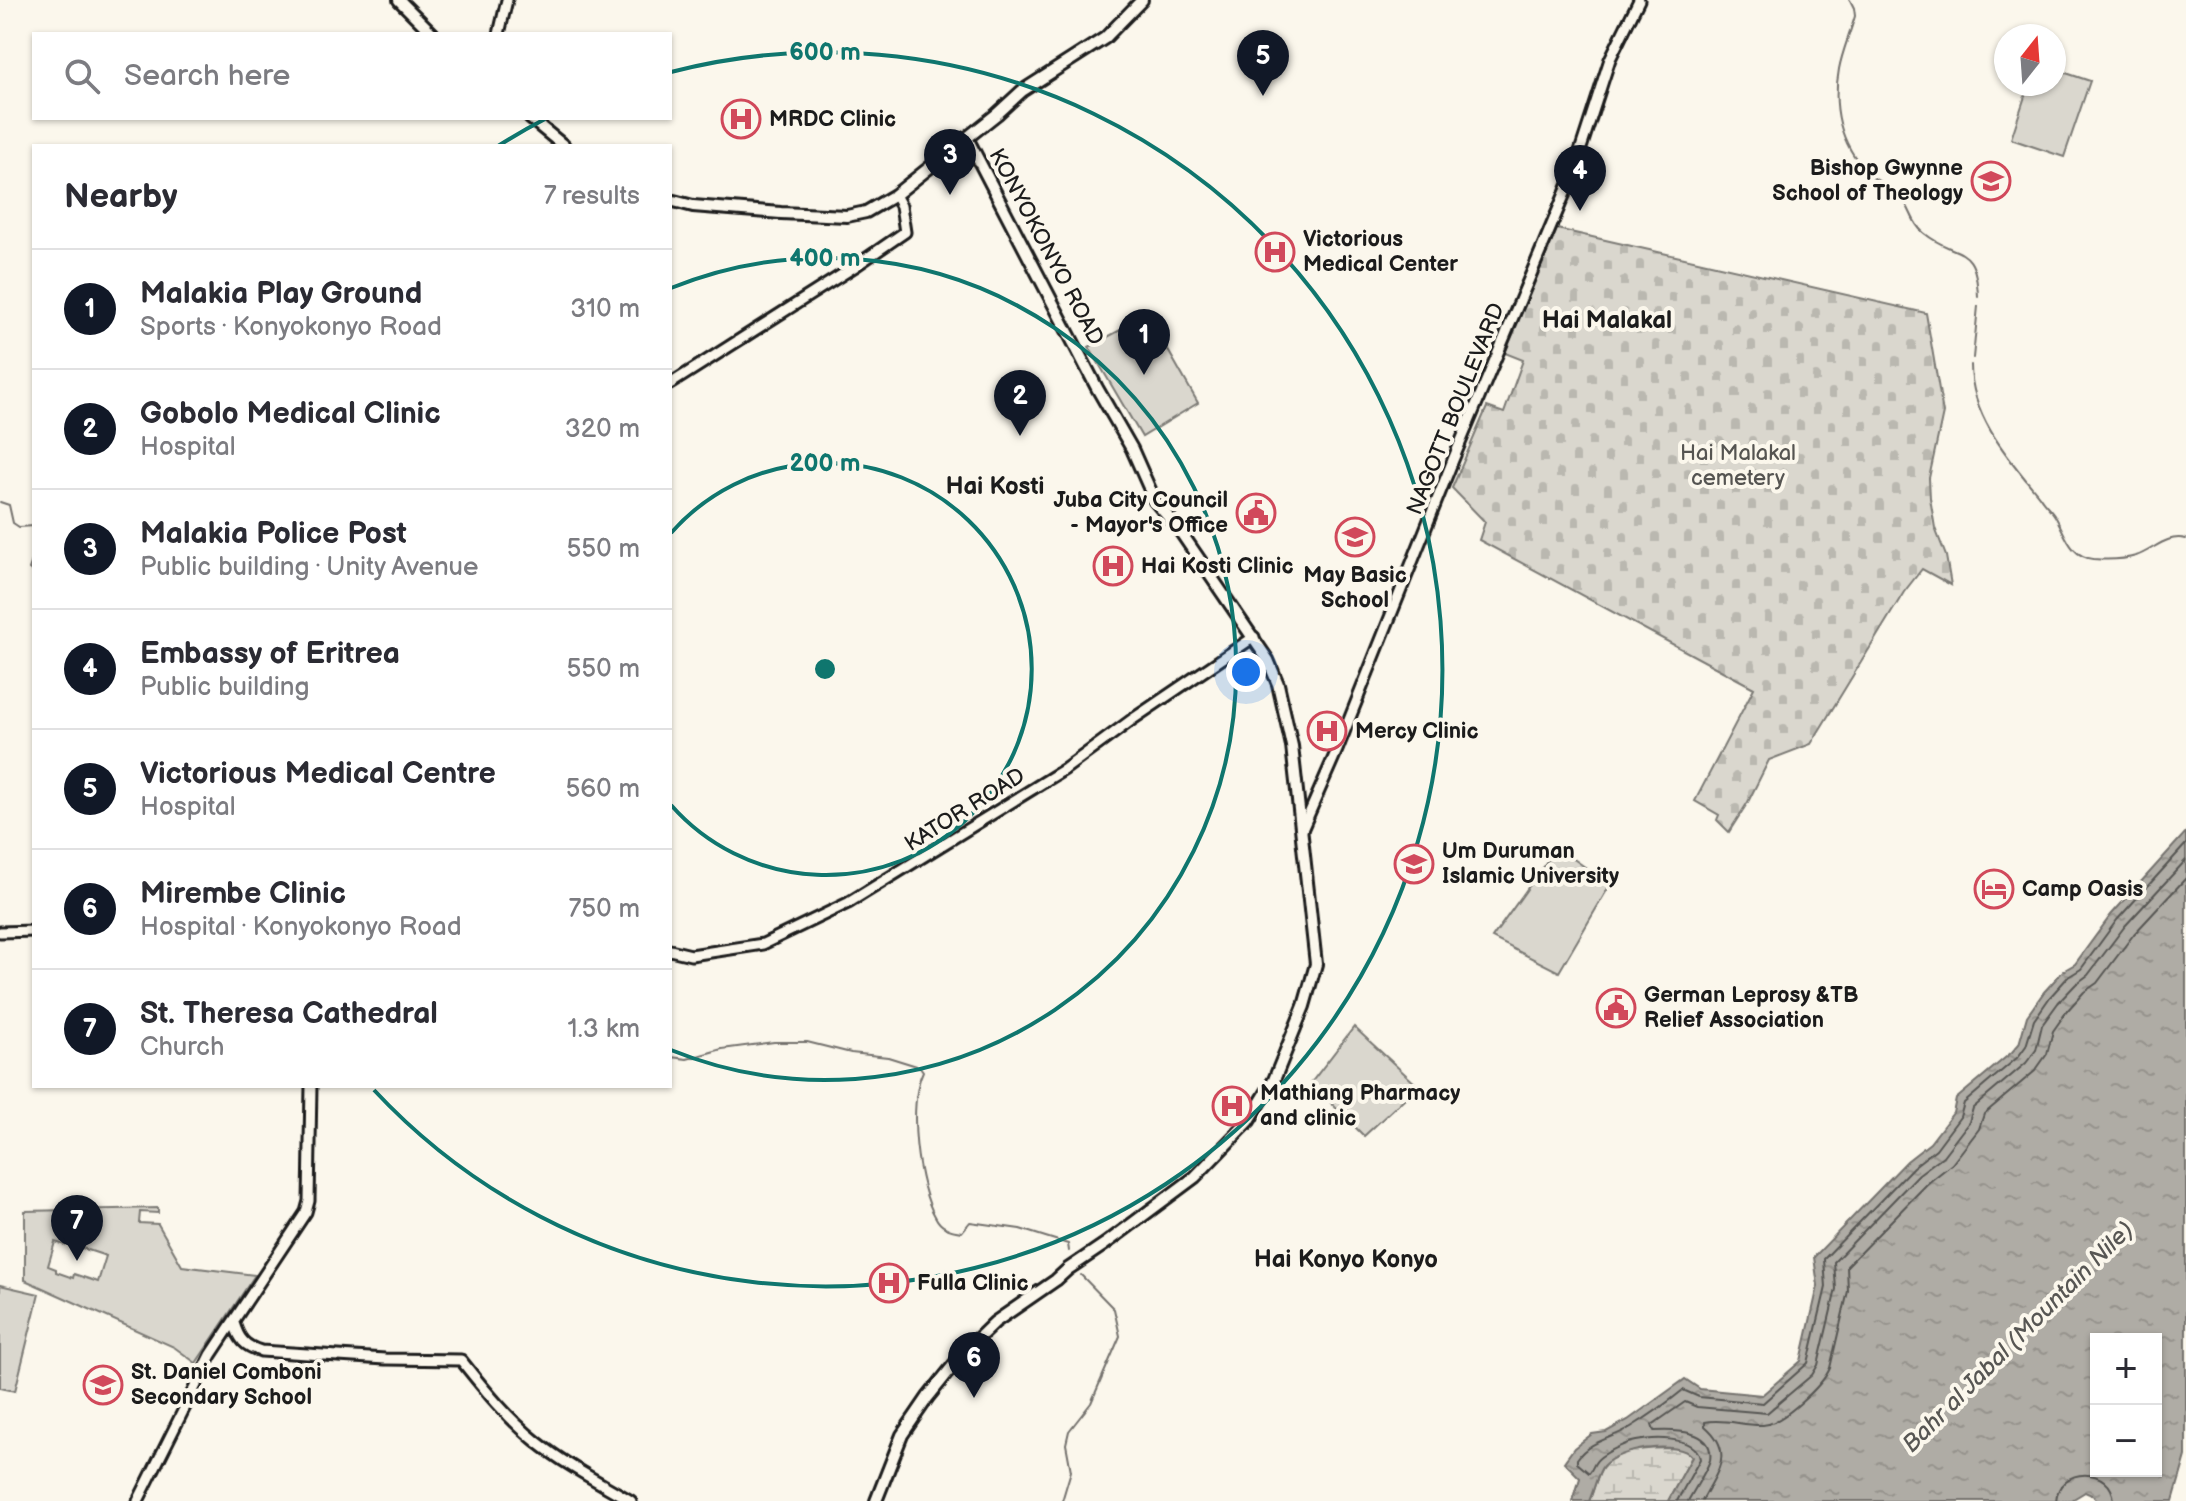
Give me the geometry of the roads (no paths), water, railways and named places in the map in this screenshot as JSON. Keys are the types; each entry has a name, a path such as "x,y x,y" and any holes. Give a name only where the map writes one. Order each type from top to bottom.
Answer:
{"main road":[{"path":"399,0 431,32"},
{"path":"672,201 726,209 847,216 866,212 895,195 1022,91 1105,38 1142,0"},
{"path":"532,120 562,144"},
{"name":"KONYOKONYO ROAD","path":"876,1501 902,1435 955,1362 995,1322 1070,1271 1195,1177 1249,1121 1274,1080 1304,1006 1316,964 1288,722 1273,672 1254,637 1180,531 1155,501 1132,449 967,138"}],"street":[{"path":"499,32 507,0"},
{"name":"NAGOTT BOULEVARD","path":"1302,830 1571,179 1610,59 1639,0"},
{"path":"672,383 905,232 901,206 895,195"},
{"name":"KATOR ROAD","path":"672,950 691,955 763,944 848,903 1065,769 1254,637"},
{"path":"0,932 32,931"},
{"path":"138,1501 211,1355 306,1212 309,1201 311,1088"},
{"path":"234,1323 239,1338 248,1347 261,1351 385,1359 461,1360 503,1412 535,1441 562,1461 631,1501"}],"water":[{"name":"Bahr al Jabal (Mountain Nile)","path":"2186,832 2186,1456 2173,1501 2097,1501 2085,1492 2070,1501 1668,1501 1692,1457 1675,1448 1662,1447 1634,1451 1610,1460 1601,1469 1589,1501 1573,1501 1580,1478 1564,1462 1574,1448 1592,1434 1606,1432 1628,1420 1685,1379 1700,1389 1762,1395 1801,1361 1818,1286 1814,1257 1907,1161 1930,1143 1953,1113 1956,1099 2012,1052 2019,1044 2027,1016 2044,992 2063,971 2075,964 2111,915"}],"waterway":[{"path":"1850,0 1855,16 1837,83 1838,111 1844,137 1867,172 1901,197 1920,229 1969,259 1978,297"},
{"path":"1973,358 1978,306"},
{"path":"1971,365 1977,402 1994,436 2053,513 2078,554 2093,559 2126,558 2172,539 2186,539"},
{"path":"0,502 9,505 13,523 19,527 32,526"},
{"path":"32,561 29,569 32,571"},
{"path":"672,1057 687,1059 722,1049 774,1042 807,1042 851,1053 888,1057 920,1067 923,1071 916,1103 916,1145 929,1204 938,1221 947,1228 962,1232 970,1222 1020,1229 1068,1244 1069,1251"},
{"path":"1062,1501 1071,1471 1066,1444 1069,1431 1091,1403 1120,1336 1114,1309 1081,1275"}],"place":[{"name":"Victorious Medical Centre","path":"1263,96"},
{"name":"MRDC Clinic","path":"741,119"},
{"name":"Bishop Gwynne School of Theology","path":"1991,181"},
{"name":"Malakia Police Post","path":"950,195"},
{"name":"Embassy of Eritrea","path":"1580,211"},
{"name":"Victorious Medical Center","path":"1275,252"},
{"name":"Malakia Play Ground","path":"1144,375"},
{"name":"Gobolo Medical Clinic","path":"1020,436"},
{"name":"Juba City Council - Mayor's Office","path":"1256,513"},
{"name":"May Basic School","path":"1355,537"},
{"name":"Hai Kosti Clinic","path":"1113,566"},
{"name":"Mercy Clinic","path":"1327,731"},
{"name":"Um Duruman Islamic University","path":"1414,864"},
{"name":"Camp Oasis","path":"1994,889"},
{"name":"German Leprosy &TB Relief Association","path":"1616,1008"},
{"name":"Mathiang Pharmacy and clinic","path":"1232,1106"},
{"name":"St. Theresa Cathedral","path":"77,1261"},
{"name":"Fulla Clinic","path":"889,1283"},
{"name":"St. Daniel Comboni Secondary School","path":"103,1385"},
{"name":"Mirembe Clinic","path":"974,1398"}],"district":[{"name":"Hai Malakal","path":"1607,320"},
{"name":"Hai Kosti","path":"995,486"},
{"name":"Hai Konyo Konyo","path":"1346,1259"}],"park label":[{"name":"Hai Malakal cemetery","path":"1738,466"}]}
